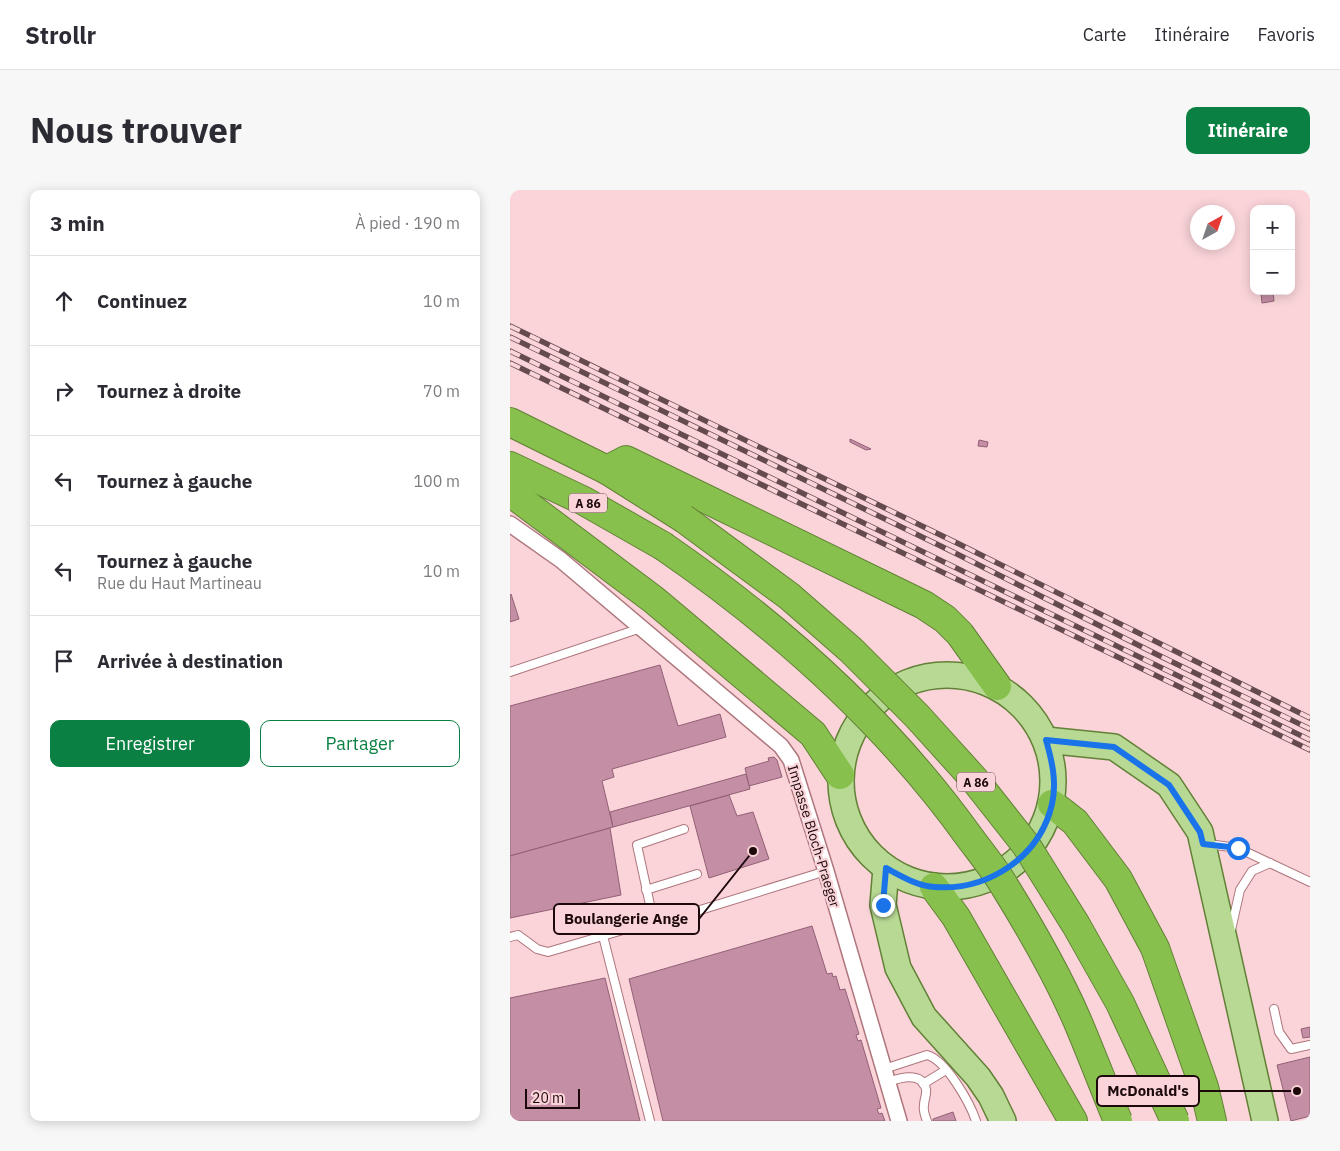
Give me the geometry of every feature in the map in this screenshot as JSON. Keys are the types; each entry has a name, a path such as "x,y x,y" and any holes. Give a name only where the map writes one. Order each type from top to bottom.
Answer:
{"highway":[{"name":"A 86","path":"510,422 608,470 683,518 789,596 851,650 916,716 974,779 1026,845 1076,925 1120,1003 1175,1121"},
{"path":"608,470 626,460 924,605 945,619 960,634 997,686"},
{"name":"A 86","path":"510,466 584,501 663,546 708,577 765,622 828,677 892,740 947,805 1004,885 1038,943 1076,1018 1118,1121"},
{"path":"510,492 654,600 813,734 840,775"},
{"path":"1052,804 1076,822 1118,879 1155,948 1204,1087 1212,1121"},
{"path":"934,887 956,917 1073,1121"}],"main road":[{"path":"938,674 968,676 997,686 1018,700 1034,719 1046,740 1052,761 1054,783 1052,804 1040,834 1021,858 995,876 966,886 934,887 909,880 886,868 860,843 844,810 840,775 846,744 860,718 882,696 908,681 938,674"},
{"path":"1046,740 1114,747 1169,785 1200,832 1262,1109 1278,1121"},
{"path":"886,868 883,905 898,968 924,1017 978,1077 991,1096 1002,1121"}],"street":[{"name":"Impasse Bloch-Praeger","path":"510,524 561,560 781,746 791,760 826,871 899,1121"}],"lane":[{"path":"510,672 641,628"},
{"path":"657,920 652,914 636,845 684,829"},
{"path":"1203,844 1238,848 1310,882"},
{"path":"1226,949 1240,890 1252,871 1270,863"},
{"path":"510,937 518,935 537,949 548,952 657,920 668,920 826,871"},
{"path":"646,890 697,874"},
{"path":"603,936 650,1121"},
{"path":"1274,1010 1279,1032 1291,1049 1310,1044"},
{"path":"886,1075 927,1055 936,1060 956,1082 976,1121"},
{"path":"923,1084 946,1070"},
{"path":"886,1075 907,1076 919,1080 923,1084 926,1090 923,1108 927,1121"}],"building":[{"path":"1261,295 1273,295 1274,301 1262,303"},
{"path":"850,439 871,449 866,450 850,442"},
{"path":"979,440 988,442 987,447 978,446"},
{"path":"510,595 519,619 510,622"},
{"path":"660,665 678,726 720,714 726,737 612,769 614,777 602,781 613,827 510,856 510,706"},
{"path":"774,757 777,760 782,777 749,786 745,768 769,761 768,758"},
{"path":"746,774 750,789 613,827 610,812"},
{"path":"729,795 737,816 753,812 769,859 709,878 690,806"},
{"path":"610,828 621,895 510,918 510,856"},
{"path":"812,926 827,974 832,973 833,977 836,976 840,990 845,989 859,1034 856,1035 858,1041 861,1040 881,1108 877,1109 879,1114 882,1113 885,1121 663,1121 629,979"},
{"path":"605,978 640,1121 510,1121 510,998"},
{"path":"1310,1027 1310,1037 1303,1038 1301,1029"},
{"path":"1310,1057 1310,1116 1291,1121 1277,1065"},
{"path":"953,1112 956,1121 933,1121 933,1119"}],"railway":[{"path":"510,326 957,543 1310,718"},
{"path":"510,337 953,552 1310,729"},
{"path":"510,351 1310,740"},
{"path":"510,363 1310,750"}],"place":[{"name":"Boulangerie Ange","path":"753,851"},
{"name":"McDonald's","path":"1297,1091"}],"route":[{"path":"883,905 886,868 909,880 934,887 966,886 995,876 1021,858 1040,834 1052,804 1054,783 1052,761 1046,740 1114,747 1169,785 1200,832 1203,844 1238,848"}]}
